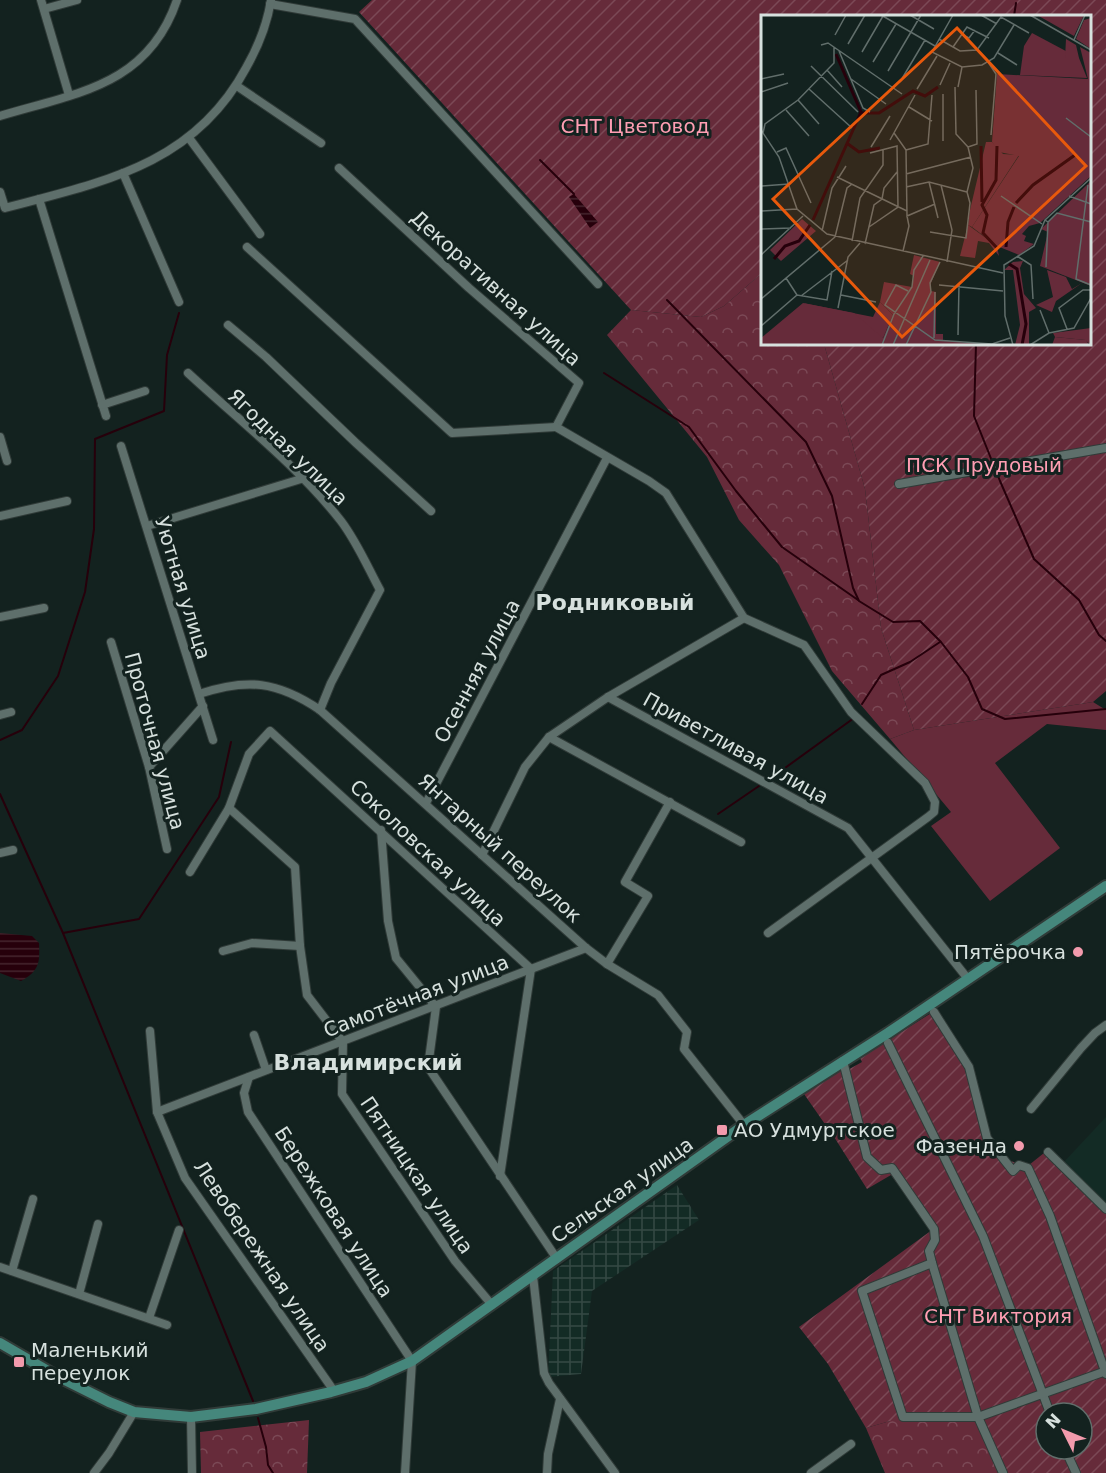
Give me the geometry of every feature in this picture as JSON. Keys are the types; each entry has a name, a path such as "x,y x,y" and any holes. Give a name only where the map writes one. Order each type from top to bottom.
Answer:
{"street":[{"path":"41,0 69,95"},
{"path":"44,9 77,0"},
{"path":"0,116 112,80 148,53 164,28 177,0"},
{"path":"0,192 5,208 39,199 123,173 158,158 189,138 217,112 237,86 259,45 271,2 354,19 598,284"},
{"path":"237,86 321,143"},
{"path":"189,138 260,234"},
{"name":"Декоративная улица","path":"339,168 469,288 579,383 556,427"},
{"path":"123,173 179,302"},
{"path":"39,199 106,416"},
{"path":"247,247 452,433 556,427 666,493 744,618 804,645 852,712 925,783 935,802 934,812 768,933"},
{"path":"228,325 266,357 431,511"},
{"name":"Ягодная улица","path":"188,373 323,500 348,531 380,590 331,683 320,710"},
{"path":"102,405 145,391"},
{"path":"0,436 7,461"},
{"name":"Уютная улица","path":"121,446 213,740"},
{"path":"899,484 1106,448"},
{"name":"Осенняя улица","path":"426,804 607,458"},
{"path":"147,526 301,479"},
{"path":"0,516 67,501"},
{"path":"0,617 44,608"},
{"path":"482,855 525,767 549,737 608,698 744,618"},
{"name":"Проточная улица","path":"111,642 149,767 167,849"},
{"name":"Янтарный переулок","path":"199,694 228,685 254,684 277,688 309,702 320,710 586,948 607,964 658,995 687,1032 684,1049 744,1125"},
{"name":"Приветливая улица","path":"608,698 848,828 872,858"},
{"path":"149,767 202,706"},
{"path":"0,715 11,712"},
{"name":"Соколовская улица","path":"190,872 230,808 249,754 270,730 531,969"},
{"path":"549,737 741,842"},
{"path":"607,964 648,896 625,882 670,802"},
{"path":"230,808 295,867 300,946 307,995 344,1042"},
{"path":"381,831 388,921 396,958 436,1007 428,1067 557,1259"},
{"path":"0,852 13,850"},
{"path":"872,858 968,979"},
{"name":"Сельская улица","path":"0,1344 109,1402 134,1412 191,1417 256,1409 366,1382 412,1361 744,1125 1039,933 1106,886"},
{"path":"223,951 252,943 300,946"},
{"name":"Самотёчная улица","path":"157,1112 586,948"},
{"path":"500,1176 531,969"},
{"path":"932,1263 862,1291 903,1417 978,1417 1106,1372 1050,1216 1028,1168 1019,1165 1013,1171 987,1138 969,1066 934,1012"},
{"path":"1030,1109 1081,1048 1106,1025"},
{"name":"Левобережная улица","path":"150,1030 157,1112 185,1178 334,1391"},
{"path":"254,1035 266,1070"},
{"name":"Пятницкая улица","path":"344,1042 342,1094 455,1261 492,1305"},
{"path":"888,1043 983,1236 1044,1401"},
{"path":"843,1061 867,1157 881,1170 892,1168 934,1229 935,1240 929,1251 932,1263 978,1417 1003,1473"},
{"name":"Бережковая улица","path":"249,1077 243,1093 248,1112 412,1361"},
{"path":"1048,1152 1106,1209"},
{"path":"12,1270 33,1199"},
{"path":"79,1294 98,1224"},
{"path":"149,1318 179,1230"},
{"path":"0,1267 167,1325"},
{"path":"532,1276 542,1363 549,1383 615,1473"},
{"path":"405,1473 412,1361"},
{"path":"547,1473 548,1454 560,1399"},
{"path":"94,1473 134,1412"},
{"path":"191,1417 192,1473"},
{"path":"811,1473 851,1444"}],"shaded area":[{"path":"574,194 598,222 590,228 569,197"},
{"path":"0,933 32,936 39,943 37,966 32,974 21,981 0,973"},
{"path":"1106,1117 1106,1204 1063,1163"},
{"path":"677,1185 699,1220 592,1291 581,1374 548,1377 553,1271"}],"green space":[{"path":"372,0 1106,0 1106,691 1093,702 914,730 881,628 865,489 824,345 1091,345 1091,15 761,15 761,274 724,306 701,317 631,310 359,12"},
{"path":"761,274 761,345 824,345 865,489 881,628 914,730 890,739 832,671 779,565 739,520 707,457 607,335 631,310 701,317 724,306"},
{"path":"1093,702 1106,710 1106,730 1047,724 995,763 1060,848 990,901 931,826 951,812 890,739 914,730"},
{"name":"СНТ Виктория","path":"936,1010 972,1065 991,1136 1006,1159 1029,1165 1049,1149 1106,1204 1106,1473 999,1473 975,1421 890,1421 866,1428 828,1364 799,1327 932,1230 891,1175 867,1189 804,1094 841,1068 844,1072 862,1062 860,1058"},
{"path":"309,1420 307,1473 201,1473 200,1432"},
{"path":"890,1421 975,1421 999,1473 885,1473 866,1428"}],"waterway":[{"path":"1014,15 1016,3"},
{"path":"540,160 574,194"},
{"path":"667,300 806,442 832,496 853,588 859,601 893,622 920,621 941,642 968,677 982,709 1005,719 1106,709"},
{"path":"0,740 22,730 58,676 85,592 94,529 95,439 164,411 167,355 179,313"},
{"path":"976,345 974,416 1034,559 1079,600 1099,635 1106,641"},
{"path":"604,373 689,427 736,491 782,547 858,600"},
{"path":"862,704 881,675 910,662 940,642"},
{"path":"767,781 854,718"},
{"path":"63,933 139,919 219,797 231,742"},
{"path":"718,814 759,786"},
{"path":"0,794 63,933 253,1401"},
{"path":"258,1418 268,1465 273,1473"}],"place":[{"name":"Пятёрочка","path":"1078,952"},
{"name":"АО Удмуртское","path":"722,1130"},
{"name":"Фазенда","path":"1019,1146"},
{"name":"Маленький переулок","path":"19,1362"}],"district":[{"name":"Родниковый","path":"615,602"},
{"name":"Владимирский","path":"368,1062"}],"park label":[{"name":"СНТ Цветовод","path":"635,126"},
{"name":"ПСК Прудовый","path":"984,465"}]}
